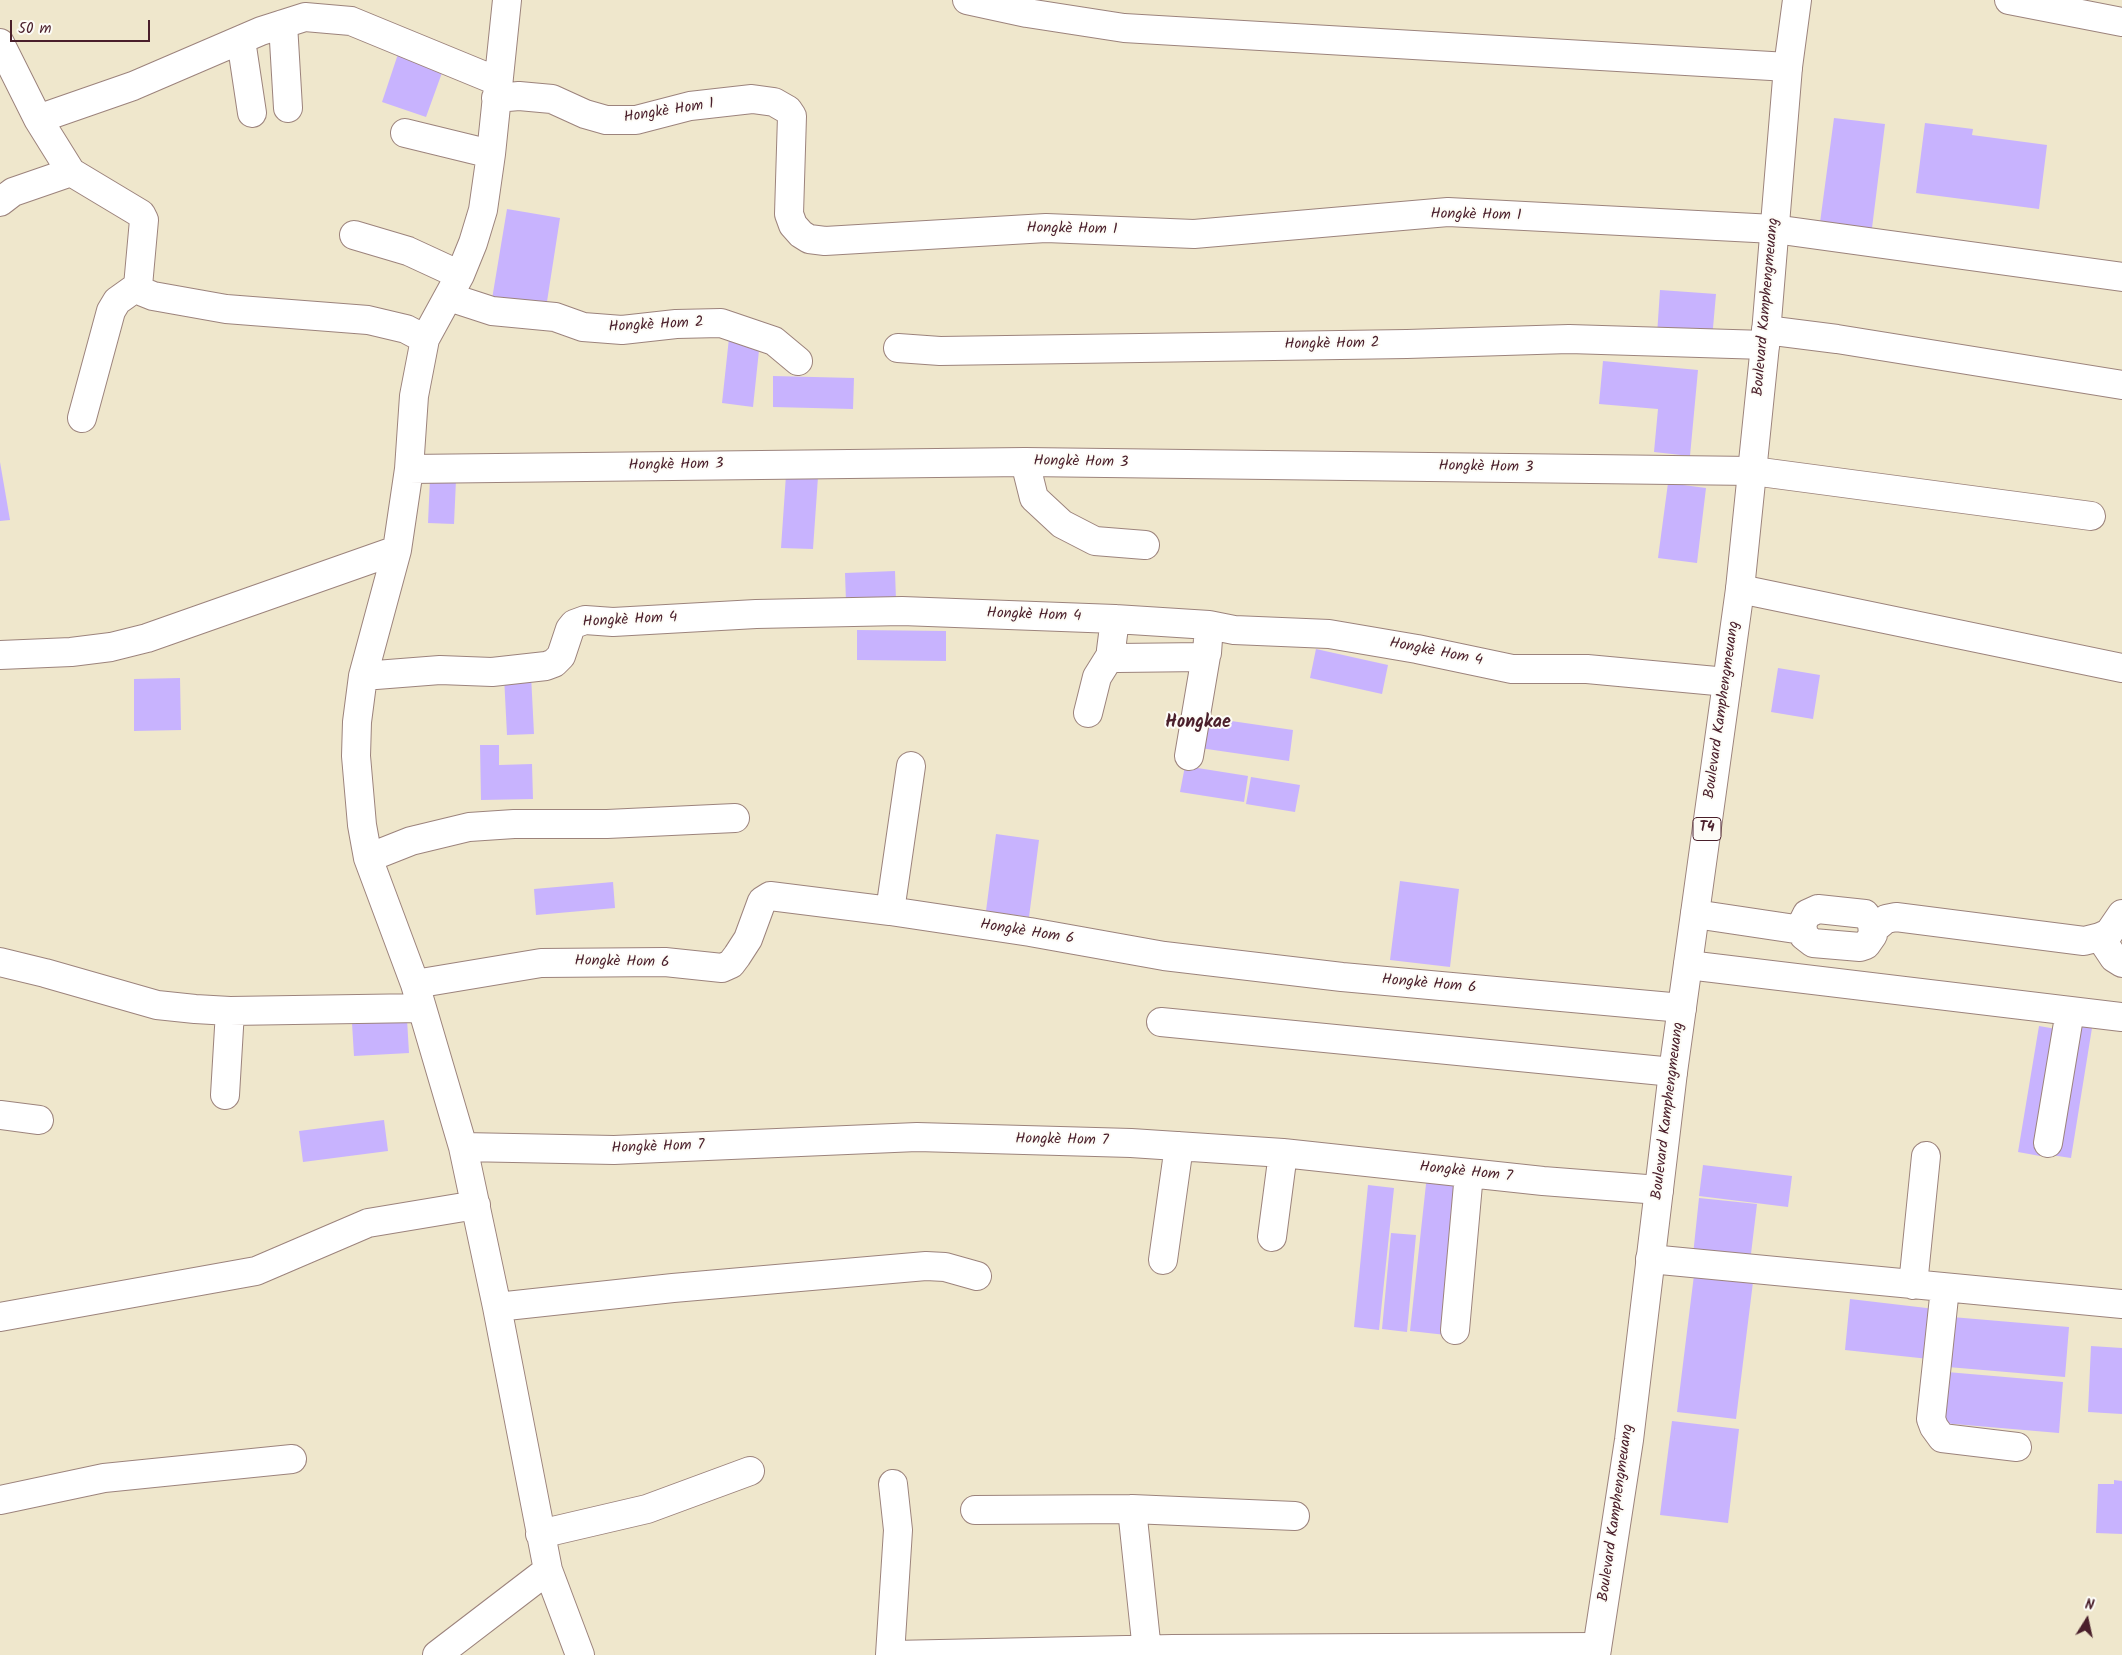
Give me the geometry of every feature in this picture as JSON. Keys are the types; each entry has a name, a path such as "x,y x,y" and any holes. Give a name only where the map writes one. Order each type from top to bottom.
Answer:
{"street":[{"path":"507,0 496,89 491,154 483,210 473,243 454,286 425,339 414,396 409,469 397,550 363,676 357,722 356,756 362,825 368,858 419,996 463,1147 497,1307 548,1570 580,1655"},
{"path":"967,0 1027,14 1124,28 1788,67"},
{"name":"Boulevard Kamphengmeuang","path":"1596,1651 1629,1440 1673,1072 1740,589 1766,338 1788,67 1797,0"},
{"path":"2009,0 2122,22"},
{"path":"38,119 133,86 298,14 351,11 496,89"},
{"path":"288,108 298,14"},
{"path":"241,40 252,113"},
{"path":"0,43 38,119 71,172 141,214 144,220 138,286 143,292 152,296 226,309 382,322 406,329 425,339"},
{"name":"Hongkè Hom 1","path":"496,89 519,96 552,99 585,114 606,120 636,120 690,106 708,104 752,100 774,102 788,110 792,116 789,214 793,225 801,234 809,239 825,241 1046,228 1194,234 1448,212 1774,229"},
{"path":"405,133 491,154"},
{"path":"0,202 13,192 71,172"},
{"path":"1774,229 2122,277"},
{"name":"Hongkè Hom 2","path":"354,235 408,251 454,286 492,311 555,317 583,327 622,330 676,324 721,323 774,340 798,360"},
{"path":"82,418 111,311 118,301 138,286"},
{"name":"Hongkè Hom 2","path":"898,348 940,351 1407,344 1569,339 1837,339 2122,385"},
{"path":"1025,462 1034,498 1062,524 1094,541 1145,545"},
{"name":"Hongkè Hom 3","path":"409,469 1025,462 1753,471 2091,516"},
{"path":"0,655 71,652 111,647 147,638 397,550"},
{"path":"1740,589 2122,668"},
{"name":"Hongkè Hom 4","path":"363,676 440,670 492,672 546,666 554,663 561,656 574,624 585,620 613,622 756,614 902,611 1115,619 1209,625 1234,630 1329,634 1512,668 1588,669 1727,682"},
{"path":"1088,713 1097,677 1112,653 1115,619"},
{"path":"1189,756 1206,656 1209,625"},
{"path":"1112,653 1118,658 1206,656"},
{"path":"890,911 910,766"},
{"path":"368,858 411,841 469,827 514,824 607,824 735,818"},
{"name":"Hongkè Hom 6","path":"0,962 156,1004 230,1011 419,996 541,963 665,962 722,968 731,964 737,956 748,939 762,901 770,896 890,911 1030,932 1164,956 1342,977 1682,1008"},
{"path":"1818,909 1865,914 1874,929 1873,935 1866,945 1854,948 1813,943 1804,936 1802,930 1804,919 1812,910 1818,909"},
{"path":"1695,914 1802,930"},
{"path":"1874,929 1886,919 1896,917 2084,941 2100,938 2109,933 2122,914"},
{"path":"2100,938 2114,958 2122,963"},
{"path":"1688,965 2122,1017"},
{"path":"225,1095 230,1011"},
{"path":"2048,1144 2070,1011"},
{"path":"1162,1022 1673,1072"},
{"path":"0,1115 38,1120"},
{"name":"Hongkè Hom 7","path":"463,1147 614,1150 917,1137 1130,1143 1284,1153 1469,1173 1659,1190"},
{"path":"1163,1260 1179,1146"},
{"path":"1272,1237 1284,1153"},
{"path":"1913,1284 1926,1156"},
{"path":"1456,1330 1469,1173"},
{"path":"0,1317 256,1270 368,1223 476,1205"},
{"path":"1650,1259 2122,1304"},
{"path":"497,1307 673,1288 926,1266 945,1267 977,1276"},
{"path":"1945,1288 1931,1419 1934,1427 1942,1438 2017,1446"},
{"path":"0,1500 104,1478 292,1459"},
{"path":"540,1534 647,1509 750,1471"},
{"path":"893,1484 898,1530 892,1655 1147,1651 1596,1651"},
{"path":"1132,1509 1147,1651"},
{"path":"975,1510 1132,1509 1295,1516"},
{"path":"438,1655 548,1570"}],"building":[{"path":"398,54 443,70 426,117 382,102"},
{"path":"1834,118 1885,124 1871,236 1819,230"},
{"path":"1925,123 1973,129 1972,135 2047,145 2039,209 1916,193"},
{"path":"507,209 560,218 546,308 492,299"},
{"path":"1660,290 1716,294 1712,339 1657,335"},
{"path":"729,338 760,341 753,407 722,403"},
{"path":"1603,361 1698,370 1690,456 1654,452 1658,409 1599,404"},
{"path":"773,376 854,378 853,409 773,407"},
{"path":"0,462 10,520 0,521"},
{"path":"786,475 818,477 813,549 781,548"},
{"path":"430,478 456,480 454,524 428,523"},
{"path":"1668,483 1706,488 1697,563 1658,558"},
{"path":"895,571 896,600 846,601 845,573"},
{"path":"857,630 946,631 946,661 857,660"},
{"path":"1316,649 1388,665 1382,694 1310,678"},
{"path":"1778,668 1820,675 1813,719 1771,712"},
{"path":"531,675 534,734 507,735 504,676"},
{"path":"180,678 181,730 134,731 134,679"},
{"path":"1204,717 1293,730 1289,761 1200,748"},
{"path":"480,745 499,745 499,765 532,764 533,799 481,800"},
{"path":"1185,766 1248,776 1244,802 1180,792"},
{"path":"1251,777 1300,785 1295,812 1246,804"},
{"path":"996,834 1039,840 1029,917 986,911"},
{"path":"1400,881 1459,889 1450,967 1390,960"},
{"path":"613,882 615,908 536,915 534,889"},
{"path":"407,1019 409,1053 354,1056 352,1023"},
{"path":"2073,1024 2092,1028 2071,1158 2051,1155"},
{"path":"2039,1026 2062,1030 2040,1156 2018,1152"},
{"path":"384,1120 388,1151 303,1162 299,1131"},
{"path":"1703,1165 1792,1176 1788,1207 1699,1196"},
{"path":"1427,1175 1463,1179 1446,1335 1410,1331"},
{"path":"1368,1185 1394,1188 1379,1330 1354,1327"},
{"path":"1699,1198 1757,1204 1750,1262 1693,1255"},
{"path":"1391,1233 1416,1235 1407,1332 1382,1329"},
{"path":"1695,1267 1754,1274 1736,1419 1677,1412"},
{"path":"1850,1299 1935,1309 1929,1359 1845,1350"},
{"path":"1952,1317 2069,1327 2065,1377 1948,1367"},
{"path":"2091,1346 2122,1348 2122,1414 2088,1412"},
{"path":"1947,1372 2063,1382 2059,1433 1942,1423"},
{"path":"1672,1421 1739,1429 1728,1523 1660,1515"},
{"path":"2114,1480 2122,1481 2122,1534 2096,1533 2098,1484 2114,1484"}],"district":[{"name":"Hongkae","path":"1198,724"}]}
